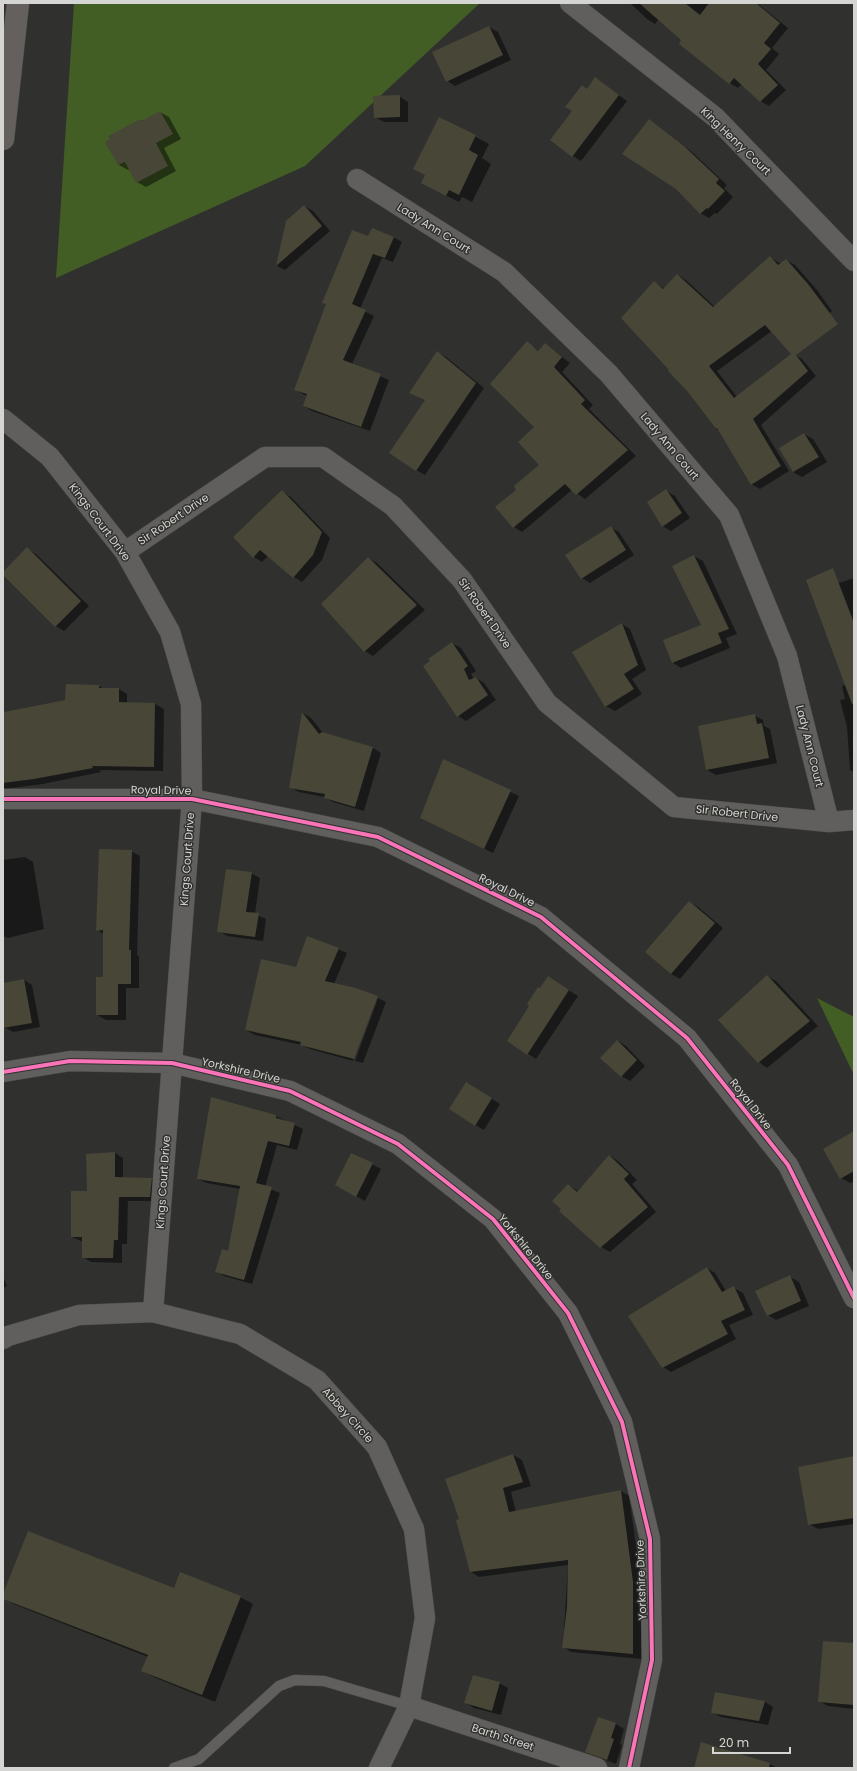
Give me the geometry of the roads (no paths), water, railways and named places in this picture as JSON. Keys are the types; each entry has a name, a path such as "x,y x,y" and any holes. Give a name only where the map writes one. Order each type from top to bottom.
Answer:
{"main road":[{"path":"3,139 18,3"}],"street":[{"name":"King Henry Court","path":"570,3 716,117 854,261"},
{"name":"Lady Ann Court","path":"357,179 504,272 609,374 729,515 787,656 829,822"},
{"name":"Kings Court Drive","path":"3,419 50,457 125,552 170,632 191,704 192,799 152,1312"},
{"name":"Sir Robert Drive","path":"125,552 265,457 323,457 393,506 462,580 547,703 674,807 829,822 854,820"},
{"name":"Royal Drive","path":"3,799 192,799 378,837 541,917 688,1038 788,1165 854,1298"},
{"name":"Yorkshire Drive","path":"3,1072 70,1060 172,1063 290,1091 398,1144 493,1219 568,1313 622,1422 650,1539 652,1660 629,1768"},
{"name":"Abbey Circle","path":"3,1339 8,1336 79,1315 152,1312 240,1334 317,1380 377,1447 414,1529 425,1618 409,1706 379,1768"},
{"name":"Barth Street","path":"409,1706 597,1768"}],"lane":[{"path":"174,1768 199,1758 279,1686 295,1680 324,1681 409,1706"}]}
